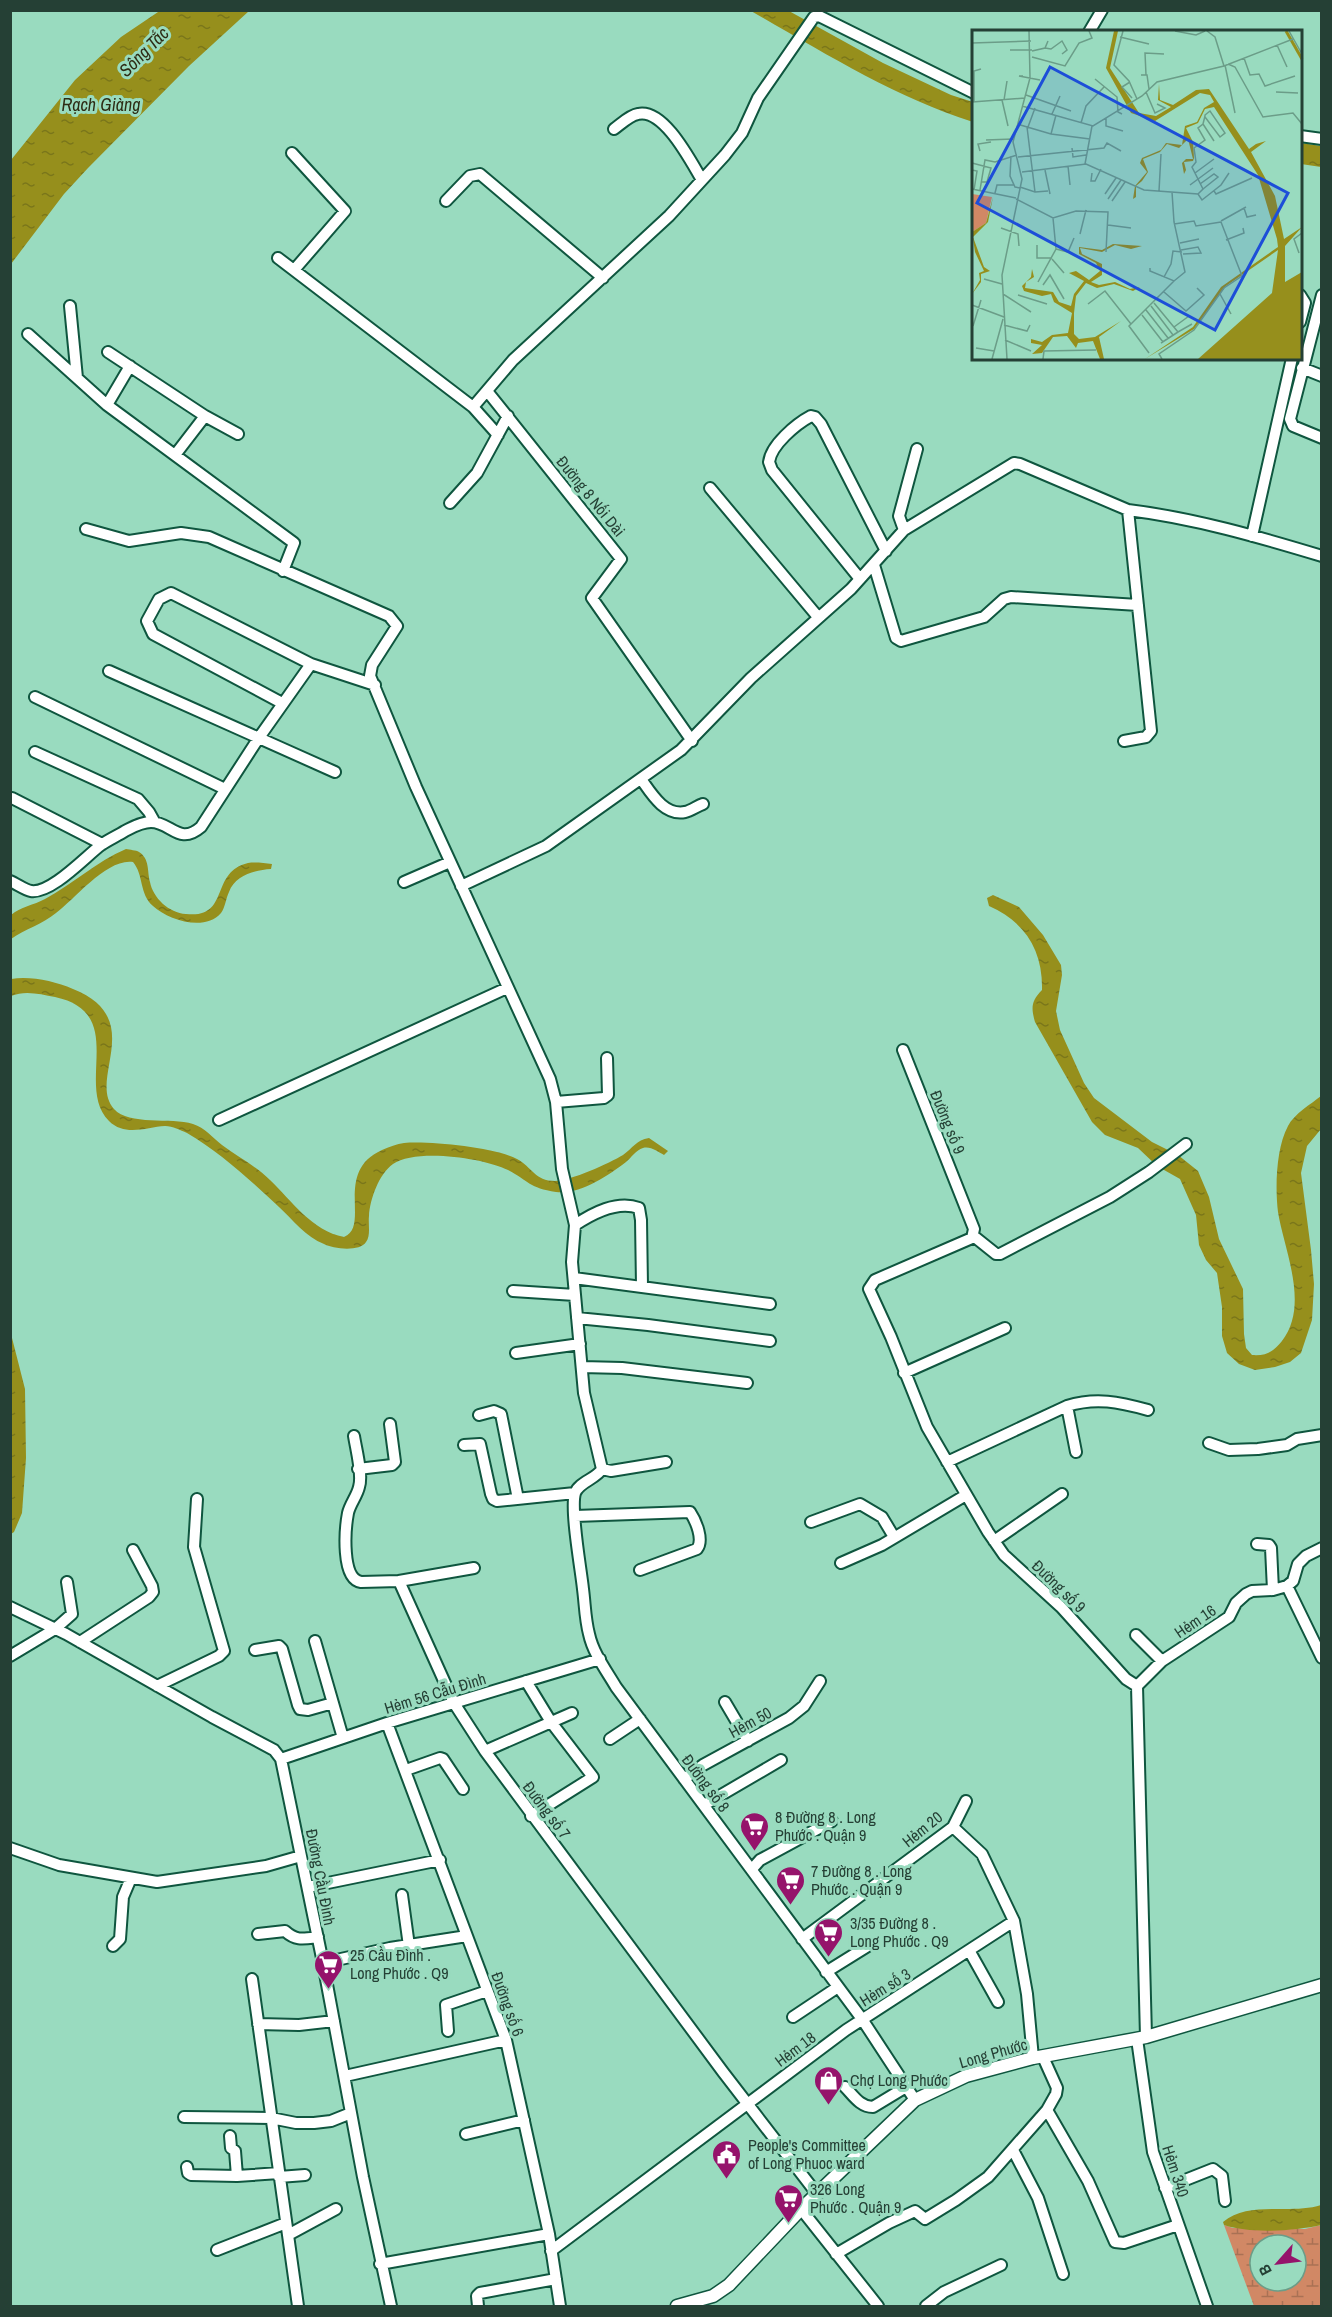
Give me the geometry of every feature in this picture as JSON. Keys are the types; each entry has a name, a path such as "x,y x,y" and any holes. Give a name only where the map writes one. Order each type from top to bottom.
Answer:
{"street":[{"path":"1090,30 1102,10"},
{"path":"473,407 513,360 669,216 702,180 742,133 756,102 811,21 819,16 972,92"},
{"path":"614,129 639,114 648,114 657,118 679,143 702,180"},
{"path":"1302,136 1322,139"},
{"path":"292,153 345,211 294,270"},
{"path":"446,201 470,176 480,174 603,278"},
{"path":"278,258 473,407 498,435"},
{"path":"1322,295 1319,314 1302,368 1290,419 1293,426 1322,438"},
{"path":"1302,298 1305,303 1302,314"},
{"path":"70,306 77,378"},
{"path":"28,334 107,405 294,543 283,571"},
{"path":"108,352 205,416 238,434"},
{"path":"1252,536 1292,360"},
{"path":"107,405 130,366"},
{"path":"1302,368 1322,376"},
{"name":"Đường 8 Nối Dài","path":"487,391 621,559 592,598 692,741"},
{"path":"175,455 205,416"},
{"path":"450,503 477,473 508,416"},
{"path":"860,579 772,470 769,462 773,449 804,420 811,416 821,424 886,551"},
{"path":"904,530 899,516 917,449"},
{"path":"461,886 546,846 692,741 751,678 860,579 904,530 1014,463 1128,510 1152,513 1252,536 1322,556"},
{"path":"710,488 818,617"},
{"path":"1124,741 1146,737 1151,731 1128,510"},
{"path":"86,529 129,541 181,533 209,537 394,620 397,626 370,671 416,787 550,1079 556,1102 562,1169 574,1220 573,1262 584,1393 602,1469"},
{"path":"874,565 896,638 900,641 984,617 1004,599 1011,597 1138,605"},
{"path":"282,703 153,634 147,621 159,599 171,593 311,664 375,685"},
{"path":"35,752 138,800 154,821 183,835 196,832 282,703 311,664"},
{"path":"109,671 335,772"},
{"path":"35,697 225,789"},
{"path":"641,778 658,802 676,811 685,812 703,804"},
{"path":"12,798 102,844"},
{"path":"10,881 30,891 37,891 68,873 102,844 138,824 154,821"},
{"path":"404,882 450,862"},
{"path":"219,1120 507,988"},
{"name":"Đường số 9","path":"903,1050 974,1229 972,1238 875,1280 869,1289 927,1427 994,1541 1004,1555 1062,1607 1126,1679 1137,1686"},
{"path":"556,1102 604,1098 608,1095 608,1058"},
{"path":"972,1238 976,1238 996,1254 1000,1254 1110,1197 1183,1147"},
{"path":"574,1220 616,1207 639,1208 642,1286"},
{"path":"574,1278 770,1304"},
{"path":"513,1291 575,1294"},
{"path":"577,1318 770,1341"},
{"path":"904,1373 1005,1328"},
{"path":"516,1353 580,1344"},
{"path":"582,1367 621,1368 747,1383"},
{"path":"947,1462 1082,1401 1118,1401 1148,1410"},
{"path":"1067,1406 1076,1452"},
{"path":"479,1415 494,1411 501,1414 518,1499"},
{"path":"358,1469 392,1465 395,1462 390,1424"},
{"path":"1209,1443 1229,1450 1258,1449 1287,1445 1297,1439 1322,1435"},
{"path":"354,1436 359,1488 348,1512 347,1568 350,1576 356,1581 399,1581 474,1568"},
{"path":"464,1445 477,1443 482,1447 493,1499 497,1502 575,1493 602,1469"},
{"path":"602,1469 611,1471 666,1462"},
{"name":"Đường số 8","path":"575,1493 577,1550 588,1634 600,1659 616,1687 862,2019 915,2100"},
{"path":"994,1541 1062,1494"},
{"path":"841,1563 894,1537 966,1496"},
{"path":"157,1686 219,1656 224,1651 194,1547 196,1499"},
{"path":"811,1522 860,1504 882,1517 894,1537"},
{"path":"575,1516 690,1512 701,1540 697,1550 640,1570"},
{"path":"1257,1544 1269,1545 1271,1548 1273,1590"},
{"path":"1322,1548 1306,1556 1298,1564 1293,1581 1287,1586 1322,1658"},
{"path":"80,1642 149,1598 153,1592 133,1550"},
{"name":"Đường số 7","path":"399,1581 454,1703 485,1751 531,1816 817,2194"},
{"path":"10,1656 55,1629 72,1614 67,1582"},
{"name":"Hẻm 16","path":"1137,1686 1162,1661 1229,1617 1236,1603 1246,1594 1287,1586"},
{"path":"10,1607 80,1642 274,1750 281,1759"},
{"path":"1136,1635 1162,1661"},
{"path":"315,1641 343,1738"},
{"path":"255,1650 279,1646 282,1649 300,1709 308,1710 333,1703"},
{"name":"Hẻm 56 Cẫu Đình","path":"281,1759 387,1723 600,1659"},
{"path":"526,1681 550,1722 592,1777 531,1816"},
{"name":"Hẻm 50","path":"684,1779 703,1765 789,1718 804,1706 820,1681"},
{"path":"1137,1686 1141,2038"},
{"path":"725,1702 748,1740"},
{"path":"485,1751 573,1713"},
{"path":"610,1739 640,1719"},
{"name":"Đường số 6","path":"387,1723 506,2040 549,2234 560,2307"},
{"path":"406,1770 440,1758 443,1759 463,1789"},
{"name":"Đường Cầu Đình","path":"281,1759 318,1937 380,2264 391,2307"},
{"path":"704,1805 781,1760"},
{"name":"Hẻm 20","path":"802,1939 953,1827 966,1801"},
{"path":"752,1869 760,1860 832,1821"},
{"path":"836,2254 889,2223 915,2211 926,2219 975,2187 1013,2150 1047,2110 1056,2094 1057,2088 1038,2058 1014,1921 981,1854 953,1827"},
{"path":"10,1848 59,1865 157,1882 266,1866 302,1856"},
{"path":"308,1887 440,1860"},
{"path":"113,1946 120,1939 123,1897 131,1878"},
{"path":"402,1895 409,1946"},
{"name":"Hẻm số 3","path":"862,2019 970,1952 1014,1921"},
{"path":"258,1934 285,1931 294,1939 299,1940 318,1937"},
{"path":"323,1963 467,1936"},
{"path":"826,1972 871,1944"},
{"path":"970,1952 998,2002"},
{"path":"252,1979 298,2307"},
{"name":"Long Phước","path":"677,2307 700,2304 720,2293 801,2209 915,2100 966,2076 1038,2058 1141,2038 1322,1985"},
{"path":"794,2017 838,1987"},
{"path":"448,2031 446,2005 488,1990"},
{"name":"Hẻm 18","path":"551,2251 862,2019"},
{"path":"258,2024 299,2025 334,2021"},
{"name":"Hẻm 340","path":"1141,2038 1153,2152 1208,2307"},
{"path":"345,2076 506,2040"},
{"path":"845,2087 858,2102 867,2107 873,2107 906,2087"},
{"path":"1047,2110 1088,2181 1115,2242 1124,2243 1178,2225"},
{"path":"184,2117 272,2118 296,2123 314,2123 331,2121 351,2113"},
{"path":"466,2134 524,2120"},
{"path":"230,2136 231,2148 235,2151 237,2176"},
{"path":"1013,2150 1038,2198 1063,2274"},
{"path":"187,2167 191,2175 305,2175"},
{"path":"1165,2188 1213,2169 1222,2176 1226,2201"},
{"path":"288,2235 336,2209"},
{"path":"801,2209 874,2301"},
{"path":"217,2250 286,2223"},
{"path":"380,2264 549,2234"},
{"path":"926,2307 944,2292 1001,2265"},
{"path":"478,2307 476,2300 480,2293 556,2279"}],"green space":[{"path":"1224,2225 1233,2228 1305,2229 1321,2225 1321,2306 1254,2306 1249,2293 1308,2293 1308,2233 1248,2233 1248,2290"}],"water":[{"name":"Rạch Giàng","path":"161,10 249,11 189,66 88,168 64,194 11,264 11,160 75,80 121,37"},
{"path":"751,11 789,11 883,63 951,95 972,102 972,122 915,100 832,58"},
{"path":"1302,143 1321,146 1321,167 1302,164"},
{"path":"126,849 138,851 145,858 152,888 158,899 168,908 186,914 200,914 209,909 215,902 228,875 236,868 248,863 272,864 271,869 252,872 236,881 221,913 214,919 196,923 168,916 153,906 146,896 133,862 123,862 102,873 51,917 11,939 11,915 45,899"},
{"path":"993,895 1019,907 1043,935 1061,965 1062,975 1056,1011 1060,1030 1084,1083 1094,1098 1152,1142 1178,1155 1198,1171 1209,1197 1219,1239 1243,1289 1244,1334 1246,1348 1252,1355 1272,1351 1282,1341 1290,1327 1295,1294 1278,1212 1279,1157 1288,1126 1298,1113 1321,1096 1321,1129 1307,1146 1301,1173 1314,1284 1312,1320 1301,1353 1290,1362 1255,1370 1239,1364 1227,1353 1222,1336 1222,1307 1217,1273 1206,1260 1199,1245 1196,1215 1180,1179 1157,1166 1138,1148 1105,1135 1092,1122 1035,1022 1033,1005 1042,990 1039,962 1035,950 1022,929 1013,920 989,906 987,898"},
{"path":"11,979 34,979 66,986 95,1002 107,1016 112,1032 107,1082 108,1096 114,1109 130,1118 184,1122 201,1128 265,1175 312,1222 322,1229 344,1237 351,1231 354,1222 359,1171 367,1160 382,1150 399,1144 445,1144 493,1151 517,1159 543,1179 555,1181 580,1175 609,1162 645,1139 649,1138 668,1151 664,1155 652,1149 643,1148 602,1178 584,1188 565,1192 540,1188 508,1170 483,1162 450,1156 417,1156 404,1159 388,1168 376,1187 370,1209 369,1233 366,1242 358,1247 346,1249 328,1246 305,1232 235,1167 187,1133 165,1126 136,1130 122,1129 109,1121 100,1106 96,1089 97,1052 90,1018 77,1005 55,997 27,993 11,996"},
{"path":"11,1334 25,1389 26,1458 22,1513 11,1534"},
{"path":"1321,2205 1321,2225 1310,2227 1259,2231 1235,2228 1224,2225 1223,2222 1245,2211 1297,2209"}],"place":[{"name":"8 Đường 8 . Long Phước . Quận 9","path":"754,1852"},
{"name":"7 Đường 8 . Long Phước . Quận 9","path":"790,1906"},
{"name":"3/35 Đường 8 . Long Phước . Q9","path":"829,1958"},
{"name":"25 Cầu Đình . Long Phước . Q9","path":"329,1990"},
{"name":"Chợ Long Phước","path":"829,2106"},
{"name":"People's Committee of Long Phuoc ward","path":"727,2180"},
{"name":"326 Long Phước . Quận 9","path":"789,2224"}],"water label":[{"name":"Sông Tắc","path":"144,52"}]}
